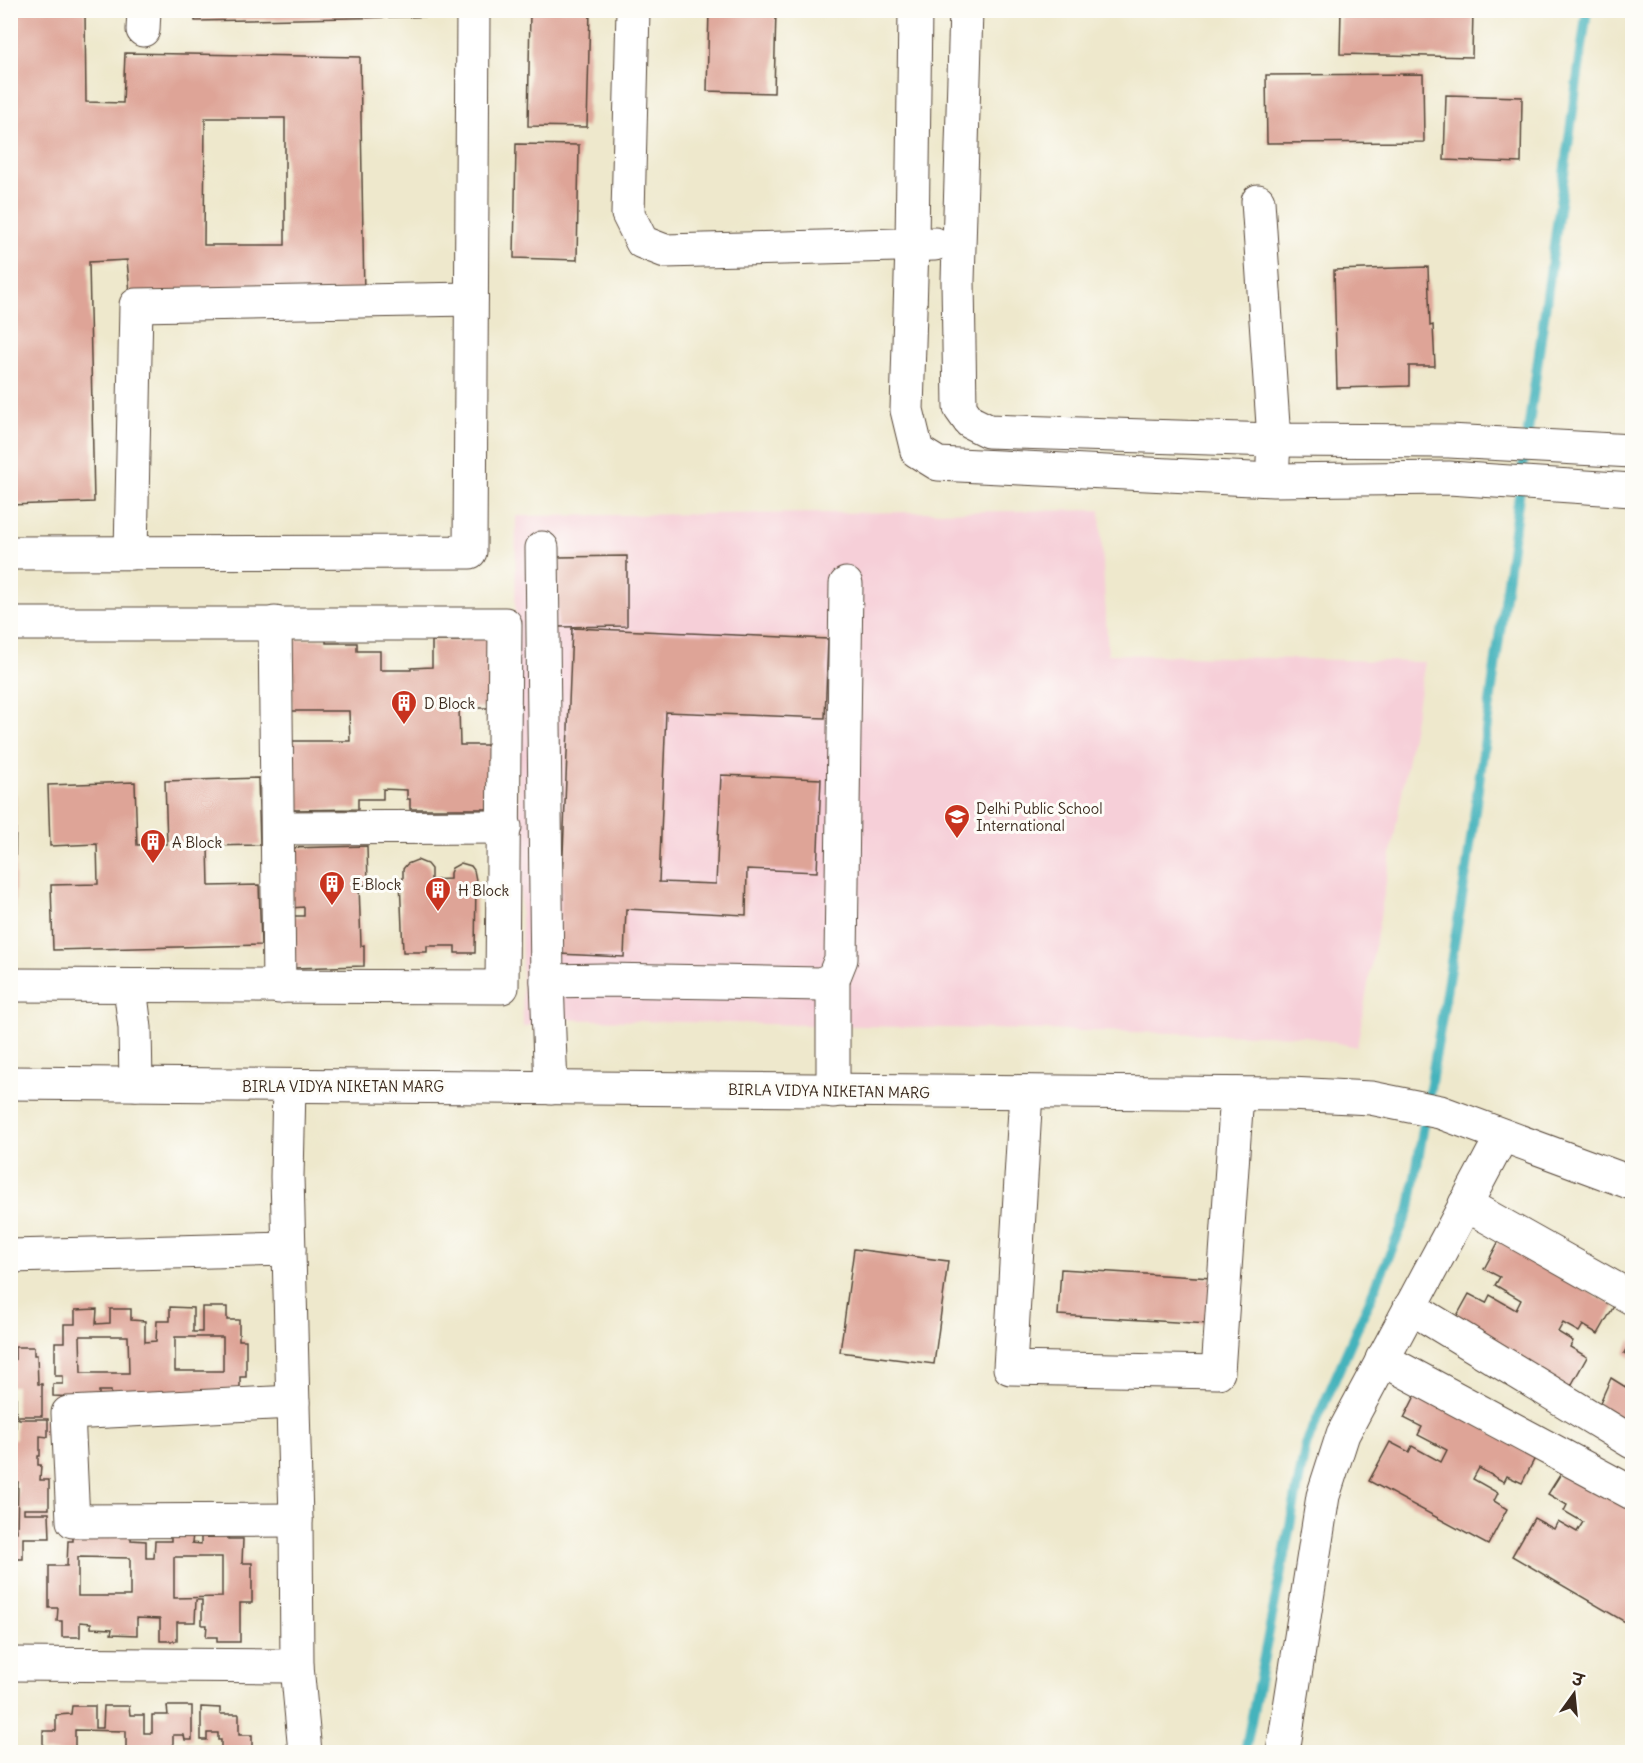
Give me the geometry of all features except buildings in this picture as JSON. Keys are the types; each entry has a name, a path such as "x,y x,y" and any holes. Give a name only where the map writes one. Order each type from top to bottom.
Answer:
{"street":[{"path":"10,553 470,552 473,10"},
{"path":"633,10 628,214 642,242 665,251 960,242"},
{"path":"915,10 907,410 917,451 938,464 1273,480 1449,478 1632,490"},
{"path":"966,10 958,281 960,408 970,422 988,431 1274,440 1449,441 1632,451"},
{"path":"1258,201 1274,440 1273,480"},
{"path":"130,553 136,305 471,299"},
{"path":"1449,441 1449,478"},
{"path":"542,548 547,981 551,1088"},
{"path":"833,1091 833,979 841,959 846,584"},
{"path":"275,623 279,987"},
{"path":"10,624 505,624 502,987 10,985"},
{"path":"278,828 505,827"},
{"path":"547,981 820,984 833,979"},
{"path":"130,987 135,1028 136,1084"},
{"name":"BIRLA VIDYA NIKETAN MARG","path":"10,1083 1237,1094 1371,1098 1440,1112 1632,1183"},
{"path":"289,1086 287,1177 296,1520 297,1666 304,1752"},
{"path":"1026,1092 1010,1368 1218,1372 1237,1094"},
{"path":"1283,1752 1323,1496 1343,1434 1502,1136"},
{"path":"1465,1204 1632,1298"},
{"path":"10,1256 289,1249"},
{"path":"1410,1307 1632,1442"},
{"path":"1383,1359 1632,1493"},
{"path":"292,1402 68,1413 73,1521 296,1520"},
{"path":"10,1664 297,1666"}],"shaded area":[{"name":"Delhi Public School International","path":"1100,510 1108,654 1425,662 1357,1047 1305,1036 549,1019 523,1027 515,619 516,516"}],"waterway":[{"path":"1245,1752 1306,1445 1410,1208 1467,867 1587,10"}],"place":[{"name":"D Block","path":"404,726"},
{"name":"Delhi Public School International","path":"957,840"},
{"name":"A Block","path":"153,865"},
{"name":"E Block","path":"332,907"},
{"name":"H Block","path":"438,913"}]}
